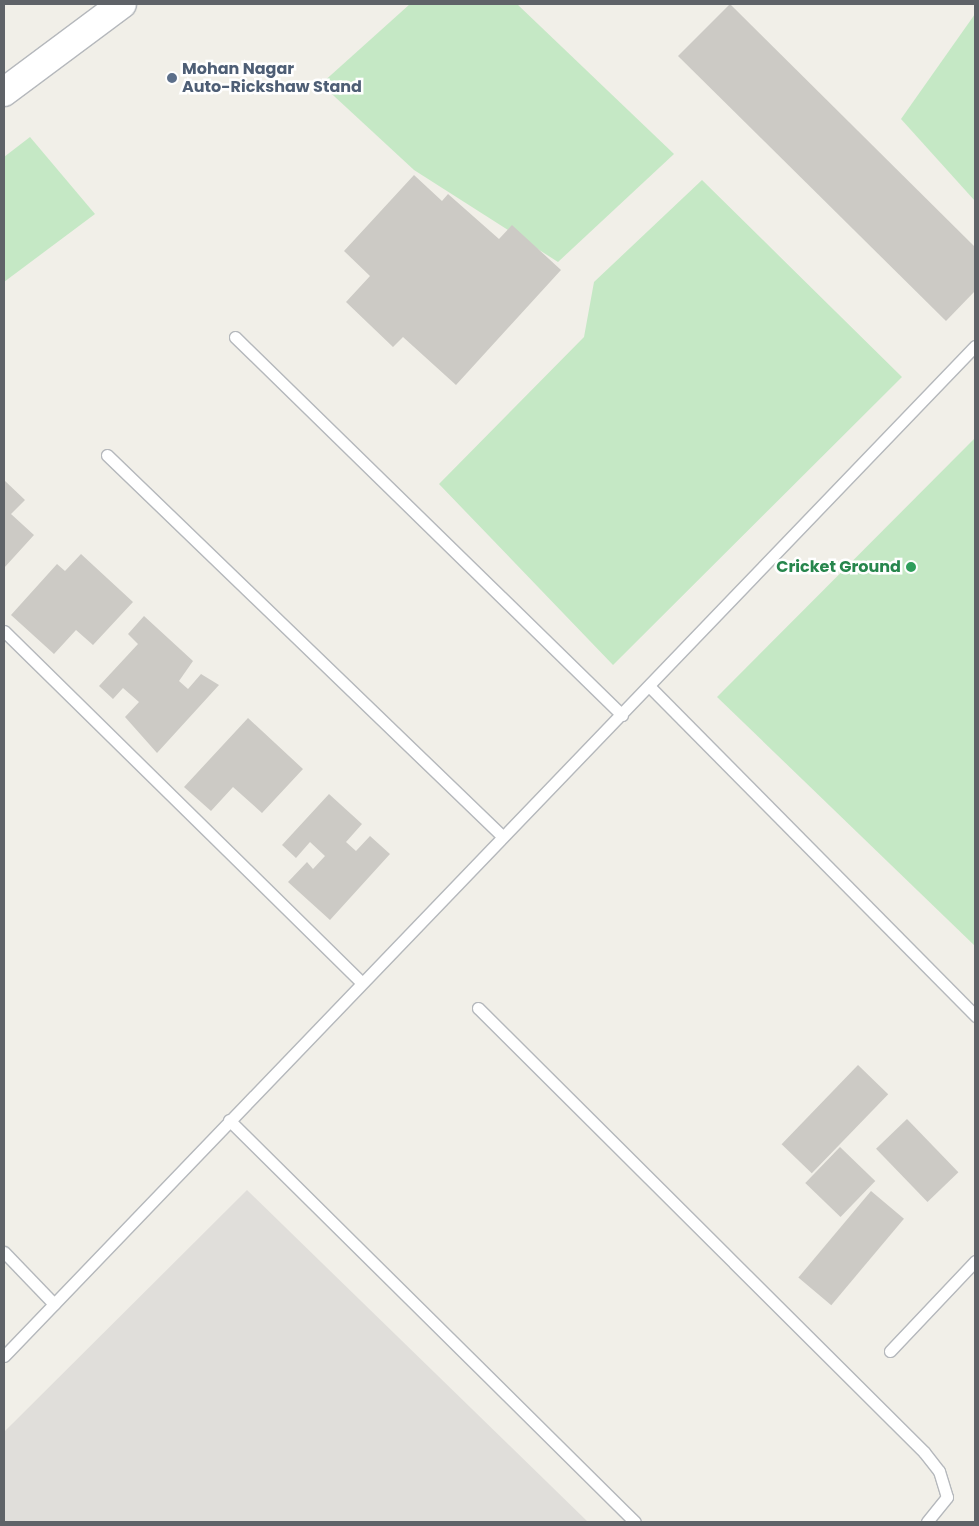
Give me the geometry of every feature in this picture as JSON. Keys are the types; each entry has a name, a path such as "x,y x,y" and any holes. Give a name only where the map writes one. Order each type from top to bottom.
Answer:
{"main road":[{"path":"4,92 122,4"}],"lane":[{"path":"235,337 622,715"},
{"path":"4,1356 501,835 622,715 975,346"},
{"path":"107,454 501,835"},
{"path":"4,631 361,982"},
{"path":"650,686 975,1016"},
{"path":"478,1008 924,1452 939,1471 947,1497 927,1522"},
{"path":"229,1120 634,1522"},
{"path":"4,1252 54,1304"},
{"path":"890,1351 975,1261"}],"shaded area":[{"path":"247,1190 588,1522 4,1522 4,1432"}],"green space":[{"path":"410,4 517,4 674,154 558,262 414,170 321,84"},
{"path":"975,14 975,201 901,119"},
{"path":"30,137 95,214 4,282 4,157"},
{"path":"702,180 902,377 613,665 439,484 584,337 594,282"},
{"name":"Cricket Ground","path":"975,438 975,946 717,697"}],"building":[{"path":"730,4 975,247 975,291 946,321 678,56"},
{"path":"414,175 442,201 448,194 499,239 512,225 561,270 456,385 403,337 393,347 346,302 370,276 344,251"},
{"path":"4,480 25,500 11,514 34,535 4,568"},
{"path":"81,554 133,602 93,645 76,630 54,654 11,615 57,564 65,571"},
{"path":"144,616 193,661 179,681 188,689 201,674 219,685 157,753 125,717 139,702 123,688 113,699 99,686 138,644 128,634"},
{"path":"248,718 303,769 262,813 233,787 211,811 184,787"},
{"path":"329,794 362,824 346,842 356,851 370,836 390,854 330,920 288,882 307,862 313,869 325,856 310,842 296,858 282,845"},
{"path":"858,1065 888,1094 812,1173 782,1144"},
{"path":"907,1119 958,1172 927,1202 876,1149"},
{"path":"840,1147 875,1181 841,1217 805,1183"},
{"path":"871,1191 904,1219 831,1305 798,1278"}],"place":[{"name":"Mohan Nagar Auto-Rickshaw Stand","path":"172,78"},
{"name":"Cricket Ground","path":"911,567"}]}
